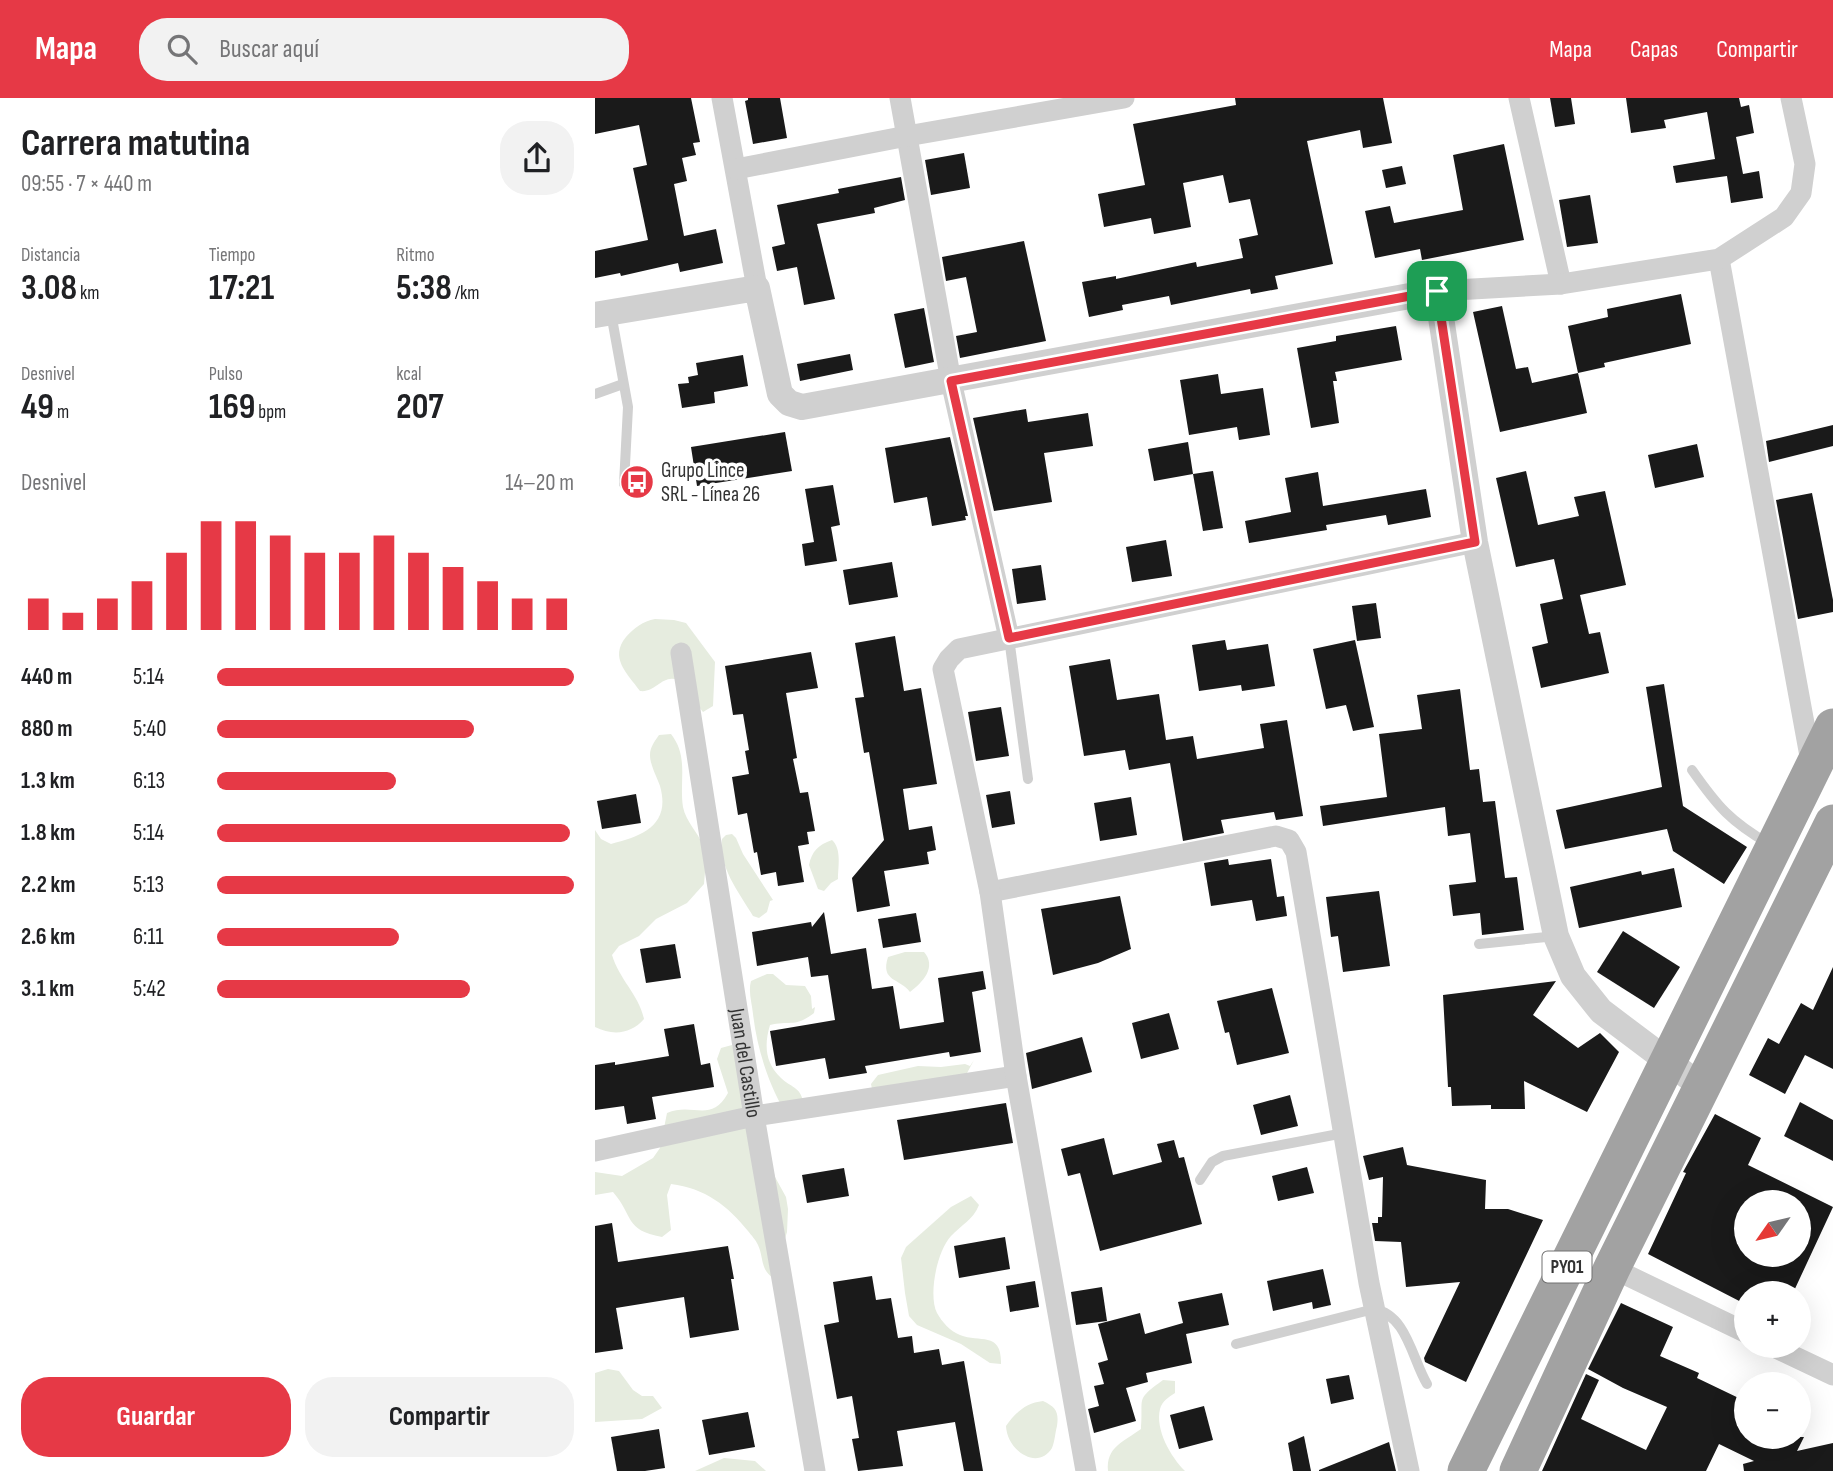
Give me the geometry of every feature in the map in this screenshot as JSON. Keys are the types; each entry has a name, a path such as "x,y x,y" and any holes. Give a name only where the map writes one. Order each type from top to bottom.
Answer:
{"highway":[{"name":"PY01","path":"1466,1471 1833,727"},
{"name":"PY01","path":"1518,1471 1612,1268 1833,822"}],"street":[{"path":"722,98 757,288 780,394 789,403 802,407 1437,291 1561,284 1719,259 1784,217 1801,193 1805,164 1791,98"},
{"path":"900,98 951,381 1009,638"},
{"path":"736,169 1124,98"},
{"path":"1519,98 1561,284"},
{"path":"1719,259 1813,770"},
{"path":"603,314 757,288"},
{"path":"1437,291 1475,542 1556,936 1573,976 1601,1011 1702,1087"},
{"path":"1086,1471 1017,1076 990,892 943,669 959,649 1475,542"},
{"name":"Juan del Castillo","path":"681,653 754,1116 815,1471"},
{"path":"990,892 1276,836 1289,840 1298,862 1374,1309 1409,1471"},
{"path":"595,1151 754,1116 1017,1076"},
{"path":"1612,1268 1734,1327"},
{"path":"1797,1358 1833,1375"}],"lane":[{"path":"603,314 628,407 624,484"},
{"path":"595,394 623,384"},
{"path":"1009,638 1028,779"},
{"path":"1692,770 1712,799 1731,819 1775,847"},
{"path":"1479,944 1556,936"},
{"path":"1200,1180 1212,1162 1223,1156 1344,1133"},
{"path":"1236,1343 1374,1309 1386,1311 1396,1320 1427,1384"}],"shaded area":[{"path":"655,619 686,623 715,662 713,706 703,712 678,680 668,679 646,691 640,691 625,672 620,659 621,645 639,625"},
{"path":"671,734 682,760 683,807 704,850 704,884 687,903 656,919 639,936 619,946 612,955 619,972 638,1002 644,1019 628,1030 608,1032 595,1027 595,830 601,839 611,844 634,837 652,827 658,819 662,799 650,752 659,735"},
{"path":"732,834 773,900 770,901 767,912 759,918 753,916 736,889 723,860 722,839"},
{"path":"832,840 838,853 838,879 824,891 818,889 809,865 816,849"},
{"path":"905,952 924,952 929,963 924,979 910,992 892,979 886,965 888,957"},
{"path":"773,974 786,985 805,986 811,996 812,1009 815,1007 814,1013 802,1021 770,1025 767,1040 769,1060 781,1078 800,1093 803,1102 785,1112 764,1065 750,998 751,981"},
{"path":"732,1045 775,1177 786,1197 787,1232 773,1278 764,1267 758,1245 752,1236 724,1206 705,1194 671,1184 667,1195 671,1230 662,1237 635,1226 613,1192 595,1195 595,1172 622,1176 653,1158 660,1148 667,1113 676,1110 708,1110 722,1102 728,1093 717,1059 721,1048"},
{"path":"974,1060 966,1075 872,1089 871,1084 878,1075 918,1066 970,1066"},
{"path":"971,1196 979,1205 946,1243 935,1273 934,1305 941,1320 953,1331 994,1342 998,1347 1001,1364 990,1363 961,1344 917,1325 909,1316 901,1258 906,1247 951,1207"},
{"path":"608,1369 619,1371 633,1390 642,1396 653,1396 662,1408 642,1419 595,1422 595,1373"},
{"path":"1163,1380 1175,1381 1175,1393 1161,1406 1160,1426 1170,1451 1185,1471 1108,1471 1113,1451 1141,1429 1144,1396"},
{"path":"1043,1401 1054,1408 1058,1421 1052,1448 1046,1455 1032,1458 1017,1450 1006,1426 1022,1409"},
{"path":"724,1458 755,1461 766,1471 695,1471"}],"building":[{"path":"595,98 691,98 700,142 693,143 696,155 682,158 687,181 674,184 684,236 716,229 723,263 680,272 678,263 621,276 620,273 595,278 595,251 648,240 633,168 647,165 639,125 595,134"},
{"path":"748,98 780,98 787,138 753,144 745,101"},
{"path":"1235,98 1383,98 1392,143 1363,148 1360,130 1307,141 1333,264 1275,276 1278,289 1251,294 1250,289 1171,305 1169,296 1122,305 1123,310 1089,317 1082,282 1116,276 1116,279 1196,262 1197,267 1243,258 1239,239 1258,235 1250,199 1229,203 1223,175 1183,183 1191,227 1154,234 1151,218 1104,227 1098,194 1145,185 1133,124 1236,105"},
{"path":"1550,98 1571,98 1575,124 1555,127"},
{"path":"1626,98 1739,98 1741,107 1749,105 1754,133 1736,137 1743,174 1759,171 1763,198 1731,203 1727,176 1676,183 1673,166 1715,159 1707,112 1664,120 1666,128 1631,133"},
{"path":"1504,144 1524,240 1422,260 1420,249 1375,258 1365,211 1390,206 1394,223 1463,210 1453,155"},
{"path":"964,153 970,188 931,195 925,160"},
{"path":"1402,166 1406,184 1386,188 1382,170"},
{"path":"901,177 905,200 874,208 875,213 817,224 835,299 804,305 797,267 777,271 772,247 785,244 777,205 839,193 838,189"},
{"path":"1590,195 1598,243 1567,247 1559,200"},
{"path":"1024,241 1046,341 960,358 956,336 977,332 966,277 946,281 942,257"},
{"path":"1681,294 1691,344 1604,363 1605,367 1578,373 1568,326 1608,317 1607,309"},
{"path":"1502,306 1516,369 1528,367 1532,383 1578,373 1587,413 1500,432 1473,312"},
{"path":"924,308 934,362 905,368 894,314"},
{"path":"1396,326 1402,360 1335,372 1337,381 1333,381 1339,423 1311,428 1297,348 1336,341 1336,336"},
{"path":"850,354 853,370 800,381 797,364"},
{"path":"743,355 748,386 714,392 715,403 682,408 678,384 689,383 688,377 698,375 696,363"},
{"path":"1218,374 1221,394 1263,388 1270,435 1239,440 1237,427 1189,435 1180,380"},
{"path":"1026,409 1028,422 1088,413 1093,446 1044,453 1052,502 994,511 973,418"},
{"path":"1833,425 1833,446 1769,462 1766,441"},
{"path":"785,432 792,471 697,486 691,447"},
{"path":"950,437 968,516 965,516 966,520 932,526 927,497 894,503 885,448"},
{"path":"1188,442 1193,474 1154,481 1148,449"},
{"path":"1697,444 1704,477 1655,488 1648,455"},
{"path":"1213,471 1223,528 1203,531 1193,474"},
{"path":"1526,471 1538,525 1579,516 1574,497 1605,491 1626,585 1580,595 1589,634 1600,632 1609,673 1541,688 1532,647 1548,643 1540,604 1563,599 1554,559 1516,567 1496,478"},
{"path":"1318,472 1323,506 1426,489 1431,517 1388,525 1386,515 1326,525 1327,530 1249,543 1245,521 1291,512 1285,478"},
{"path":"833,485 840,525 831,527 837,561 805,566 802,544 814,542 805,489"},
{"path":"1812,493 1833,612 1798,619 1776,500"},
{"path":"1166,540 1172,576 1132,582 1126,547"},
{"path":"892,562 898,597 849,605 843,570"},
{"path":"1041,565 1046,600 1017,604 1012,569"},
{"path":"1376,603 1381,638 1357,641 1352,606"},
{"path":"895,636 904,691 921,688 937,784 903,789 909,830 932,826 936,850 927,852 929,864 884,871 890,906 857,912 852,878 884,840 869,752 864,753 855,698 864,697 855,643"},
{"path":"1225,640 1227,650 1268,644 1275,686 1242,691 1241,685 1199,691 1192,645"},
{"path":"1355,640 1374,727 1353,731 1346,705 1326,709 1313,649"},
{"path":"811,652 818,688 786,693 797,758 793,759 800,793 808,792 815,831 807,832 809,844 798,846 804,882 778,886 776,872 761,875 747,813 738,815 732,777 749,774 745,751 749,750 743,714 733,715 725,666"},
{"path":"1110,659 1117,700 1159,694 1166,740 1193,736 1197,759 1264,748 1260,724 1287,720 1303,816 1276,820 1274,812 1221,820 1224,833 1183,841 1170,763 1129,770 1125,750 1084,756 1069,666"},
{"path":"1664,684 1683,806 1747,847 1724,884 1673,851 1667,829 1565,849 1556,810 1662,787 1646,687"},
{"path":"1460,689 1470,770 1479,769 1483,802 1495,801 1505,878 1517,877 1524,930 1482,935 1480,913 1453,916 1449,885 1476,882 1470,833 1448,836 1445,807 1323,826 1320,806 1387,797 1379,734 1422,729 1417,695"},
{"path":"1001,707 1009,756 976,761 968,712"},
{"path":"1010,791 1015,824 992,828 986,795"},
{"path":"636,794 641,823 602,829 597,801"},
{"path":"1131,797 1137,835 1100,841 1094,803"},
{"path":"1228,859 1229,865 1271,859 1277,897 1284,896 1287,916 1256,921 1252,900 1211,906 1204,863"},
{"path":"1674,868 1682,907 1579,928 1570,887 1641,871 1642,875"},
{"path":"1379,891 1390,966 1343,972 1338,936 1331,937 1326,897"},
{"path":"1120,896 1131,949 1098,963 1053,975 1041,909"},
{"path":"824,912 831,954 866,948 872,989 893,986 900,1029 944,1022 938,978 983,971 986,989 972,992 981,1052 950,1057 949,1052 865,1066 867,1073 829,1079 825,1058 776,1066 770,1031 835,1020 828,975 811,977 808,957 757,966 752,932 811,922 812,927"},
{"path":"916,913 921,942 883,948 878,919"},
{"path":"1623,931 1680,967 1654,1008 1597,972"},
{"path":"675,944 681,978 646,983 640,949"},
{"path":"1833,967 1833,1069 1805,1055 1785,1094 1749,1075 1768,1038 1779,1044 1801,1003 1813,1010"},
{"path":"1556,981 1533,1015 1578,1048 1600,1033 1619,1052 1587,1112 1524,1081 1525,1109 1491,1109 1491,1105 1452,1106 1451,1087 1448,1087 1443,995"},
{"path":"1272,988 1289,1053 1237,1065 1229,1032 1225,1033 1217,1001"},
{"path":"1169,1013 1179,1049 1141,1059 1132,1023"},
{"path":"694,1024 701,1065 710,1063 714,1087 652,1097 656,1119 627,1124 624,1106 595,1110 595,1065 615,1062 615,1065 669,1056 664,1029"},
{"path":"1082,1037 1092,1072 1032,1089 1026,1053"},
{"path":"1290,1095 1298,1126 1261,1135 1253,1105"},
{"path":"1800,1102 1833,1120 1833,1161 1784,1136"},
{"path":"1006,1103 1013,1143 904,1160 897,1120"},
{"path":"1715,1114 1761,1138 1748,1165 1799,1190 1734,1190 1734,1267 1805,1267 1799,1281 1734,1281 1734,1298 1648,1254 1686,1173 1683,1172"},
{"path":"1104,1138 1113,1175 1162,1162 1157,1144 1174,1140 1179,1158 1184,1157 1202,1224 1100,1251 1080,1173 1068,1176 1061,1149"},
{"path":"1403,1147 1407,1165 1486,1180 1485,1209 1508,1209 1543,1220 1466,1382 1425,1362 1424,1358 1460,1282 1406,1287 1401,1242 1375,1241 1372,1223 1378,1223 1378,1217 1382,1217 1383,1177 1369,1180 1363,1156"},
{"path":"1307,1167 1314,1193 1278,1201 1272,1176"},
{"path":"844,1168 849,1196 807,1203 802,1175"},
{"path":"1811,1196 1833,1207 1811,1254"},
{"path":"612,1223 618,1262 728,1246 739,1330 690,1338 684,1297 616,1308 623,1349 595,1353 595,1226"},
{"path":"1005,1237 1010,1269 959,1278 954,1246"},
{"path":"1323,1269 1331,1305 1313,1309 1312,1302 1273,1311 1267,1281"},
{"path":"872,1276 876,1300 891,1298 898,1338 912,1336 914,1353 939,1349 942,1365 964,1361 983,1471 964,1471 955,1422 897,1431 903,1466 858,1471 852,1439 859,1438 852,1396 837,1399 824,1325 839,1322 833,1282"},
{"path":"1035,1281 1039,1307 1010,1312 1006,1286"},
{"path":"1102,1287 1107,1321 1076,1325 1071,1292"},
{"path":"1222,1293 1229,1325 1186,1334 1192,1363 1146,1373 1148,1382 1126,1388 1136,1421 1094,1433 1088,1409 1099,1406 1094,1386 1104,1384 1098,1363 1108,1360 1098,1324 1140,1313 1145,1334 1183,1323 1178,1302"},
{"path":"1621,1303 1673,1327 1660,1356 1699,1373 1697,1378 1734,1396 1734,1449 1798,1449 1797,1451 1833,1443 1833,1471 1744,1471 1743,1464 1754,1461 1719,1444 1706,1471 1542,1471 1586,1374 1599,1380 1581,1419 1646,1450 1667,1407 1588,1369"},
{"path":"1349,1375 1354,1399 1331,1404 1326,1379"},
{"path":"1204,1406 1213,1440 1179,1449 1170,1415"},
{"path":"748,1412 755,1447 709,1455 702,1420"},
{"path":"659,1429 665,1468 617,1471 611,1437"},
{"path":"1304,1436 1311,1471 1293,1471 1288,1443"},
{"path":"1389,1442 1396,1471 1319,1471 1319,1470"}],"place":[{"name":"Grupo Lince SRL - Línea 26","path":"637,482"}],"route":[{"path":"1437,291 1475,542 1009,638 951,381 1437,291"}]}
